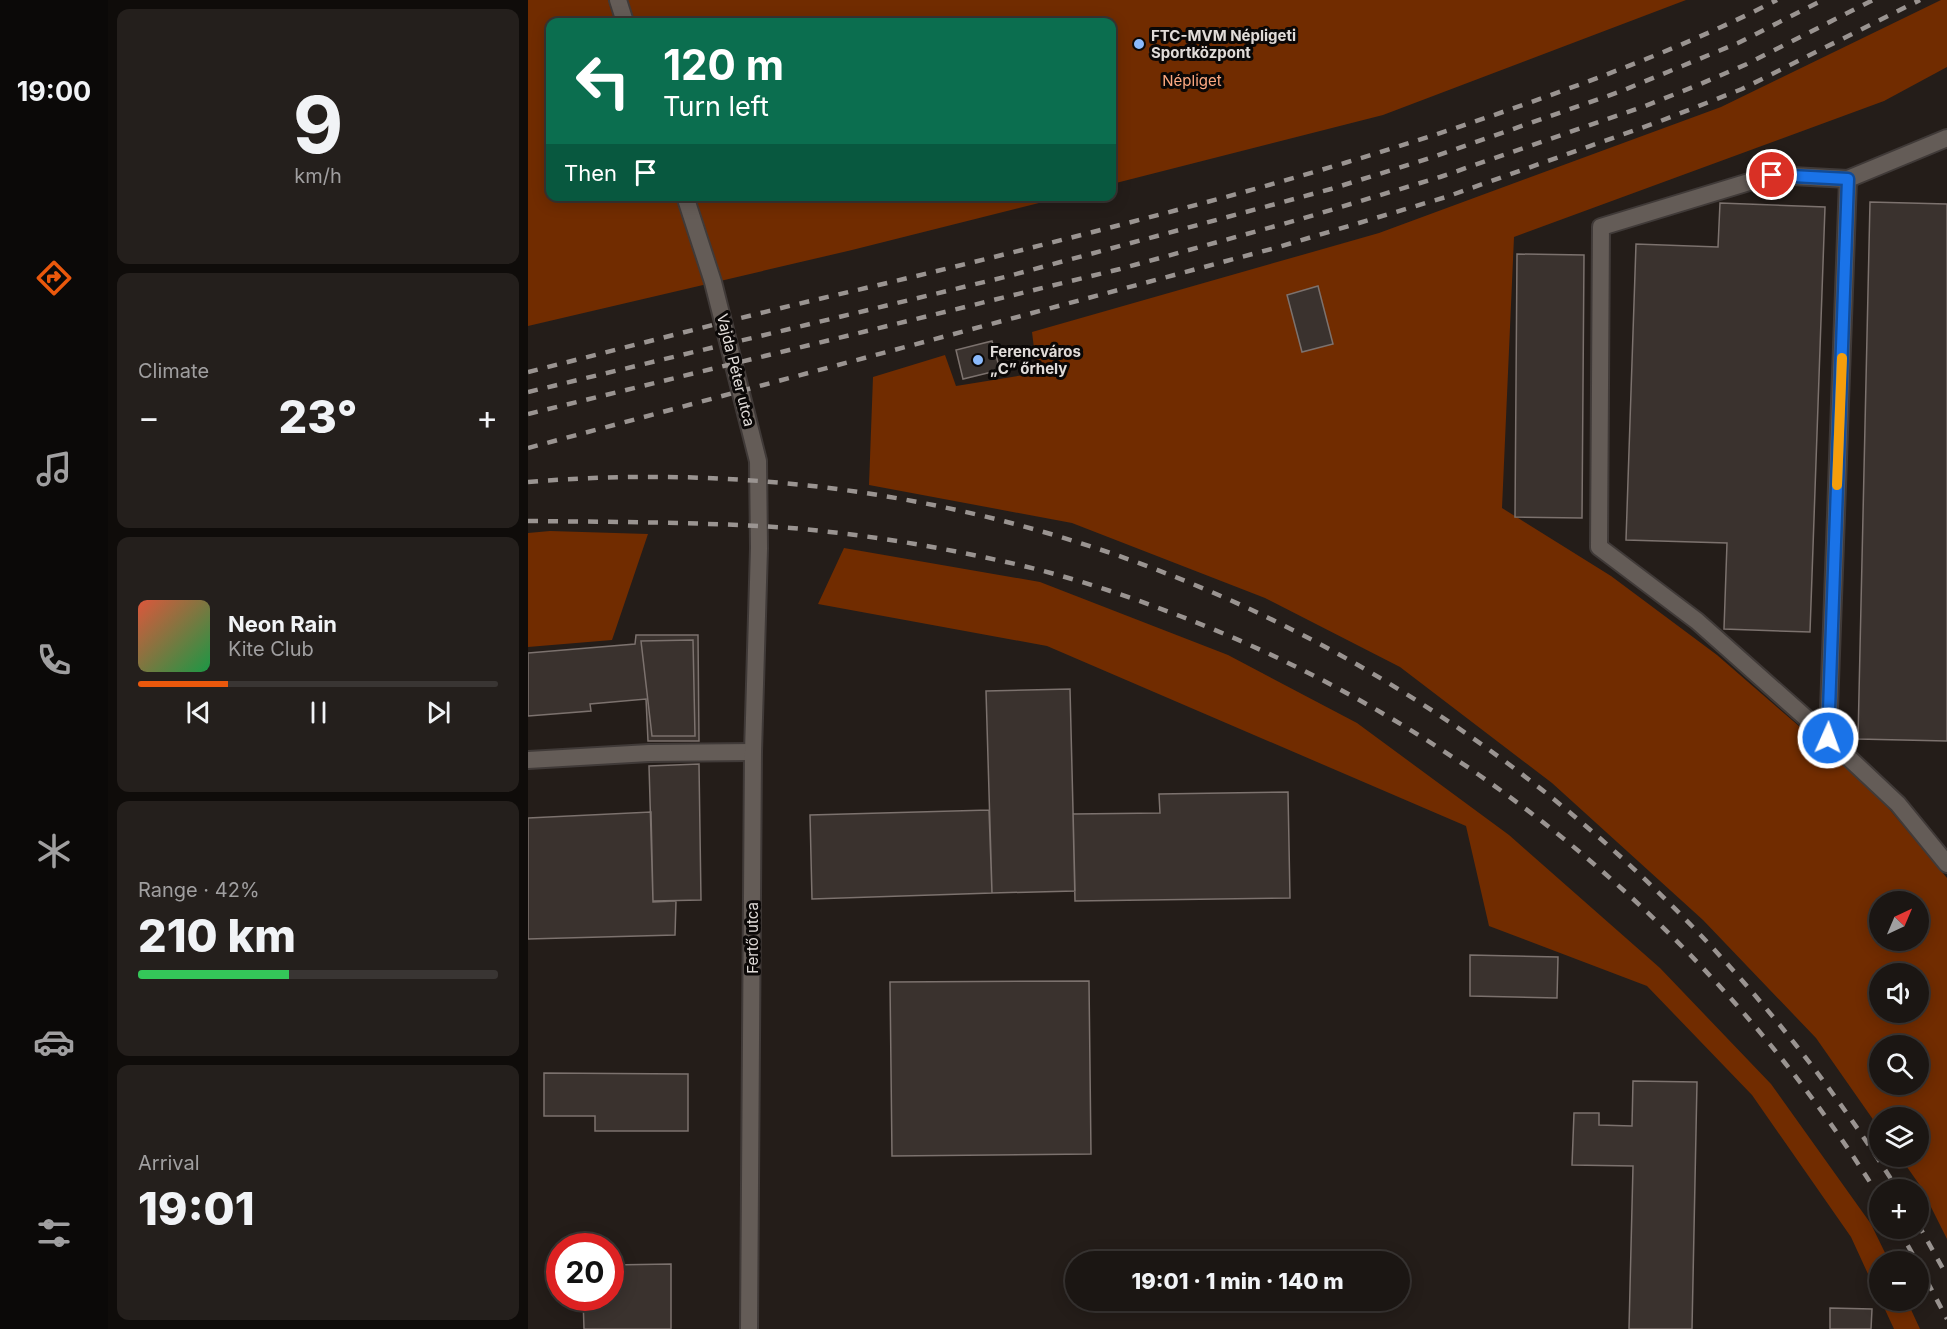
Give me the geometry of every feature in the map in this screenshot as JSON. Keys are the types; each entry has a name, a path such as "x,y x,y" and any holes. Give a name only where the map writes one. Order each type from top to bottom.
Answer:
{"street":[{"path":"618,0 625,18"},
{"path":"1947,138 1848,179 1772,175 1600,227 1599,547 1697,621 1828,738 1898,804 1947,864"},
{"path":"1828,738 1848,179"},
{"name":"Vajda Péter utca","path":"687,201 713,282 758,461 759,548"},
{"name":"Fertő utca","path":"749,1329 753,752 759,548"},
{"path":"528,760 649,753 753,752"}],"green space":[{"name":"Népliget","path":"528,0 1686,0 1383,115 1116,183 1116,18 546,18 546,201 1047,201 852,250 528,326"},
{"path":"1941,0 1947,0 1947,67 1884,101 1514,237 1502,508 1611,576 1717,655 1875,792 1947,878 1947,1239 1929,1203 1929,1179 1915,1179 1907,1167 1929,1167 1929,1107 1869,1107 1869,1114 1816,1038 1703,920 1552,783 1400,667 1265,598 1072,523 869,485 873,377 945,355 956,386 1037,373 1032,332 1379,233 1721,107"},
{"path":"550,531 648,534 612,640 528,647 528,533"},
{"path":"844,548 1040,582 1228,655 1357,723 1509,835 1660,968 1771,1084 1869,1221 1869,1239 1878,1239 1884,1251 1869,1251 1869,1276 1851,1237 1752,1095 1647,986 1489,926 1466,826 1047,646 818,604"},
{"path":"1886,1311 1912,1311 1920,1329 1894,1329"}],"building":[{"path":"1870,202 1947,204 1947,741 1858,739"},
{"path":"1720,203 1825,207 1810,632 1724,629 1727,543 1626,540 1636,244 1718,247"},
{"path":"1517,254 1584,255 1582,518 1515,517"},
{"path":"1318,286 1333,344 1302,352 1287,295"},
{"name":"Ferencváros „C” őrhely","path":"992,341 1000,370 963,379 956,350"},
{"path":"636,635 698,635 699,741 648,741 646,699 590,704 591,711 528,716 528,653 635,644"},
{"path":"693,640 695,736 652,736 641,641"},
{"path":"1070,689 1075,891 992,893 986,691"},
{"path":"699,764 701,900 653,901 649,766"},
{"path":"1288,792 1290,898 1075,901 1073,814 1160,813 1159,794"},
{"path":"989,810 992,893 812,899 810,815"},
{"path":"651,812 653,902 676,901 675,935 528,939 528,818"},
{"path":"1470,955 1558,957 1557,998 1470,996"},
{"path":"1089,981 1091,1154 892,1156 890,982"},
{"path":"544,1073 688,1074 688,1131 595,1131 595,1116 544,1116"},
{"path":"1633,1081 1697,1082 1692,1329 1629,1329 1633,1166 1572,1165 1574,1113 1599,1113 1599,1125 1632,1126"},
{"path":"671,1264 671,1329 584,1329 583,1311 624,1311 624,1265"},
{"path":"1830,1308 1869,1309 1872,1311 1871,1329 1830,1329"}],"railway":[{"path":"528,372 1084,234 1345,163 1467,124 1606,75 1693,40 1777,0"},
{"path":"528,392 1005,277 1331,189 1433,157 1619,92 1738,43 1823,0"},
{"path":"528,414 1120,269 1301,219 1440,177 1645,106 1698,85 1747,64 1873,0"},
{"path":"528,448 1275,248 1446,197 1658,122 1742,89 1920,0"},
{"path":"528,482 737,479 938,506 1131,560 1313,640 1482,745 1638,872 1777,1021 1890,1179"},
{"path":"528,521 693,523 791,528 869,537 946,550 1043,571 1112,592 1180,616 1286,662 1388,717 1485,779 1577,850 1663,927 1742,1011 1815,1102 1869,1182"},
{"path":"1904,1239 1911,1251"},
{"path":"1926,1239 1947,1276"},
{"path":"1929,1285 1947,1319"}],"slow traffic":[{"path":"1837,485 1842,358"}],"place":[{"name":"FTC-MVM Népligeti Sportközpont","path":"1139,44"},
{"name":"Ferencváros „C” őrhely","path":"978,360"}],"route":[{"path":"1772,175 1848,179 1828,738"}]}
